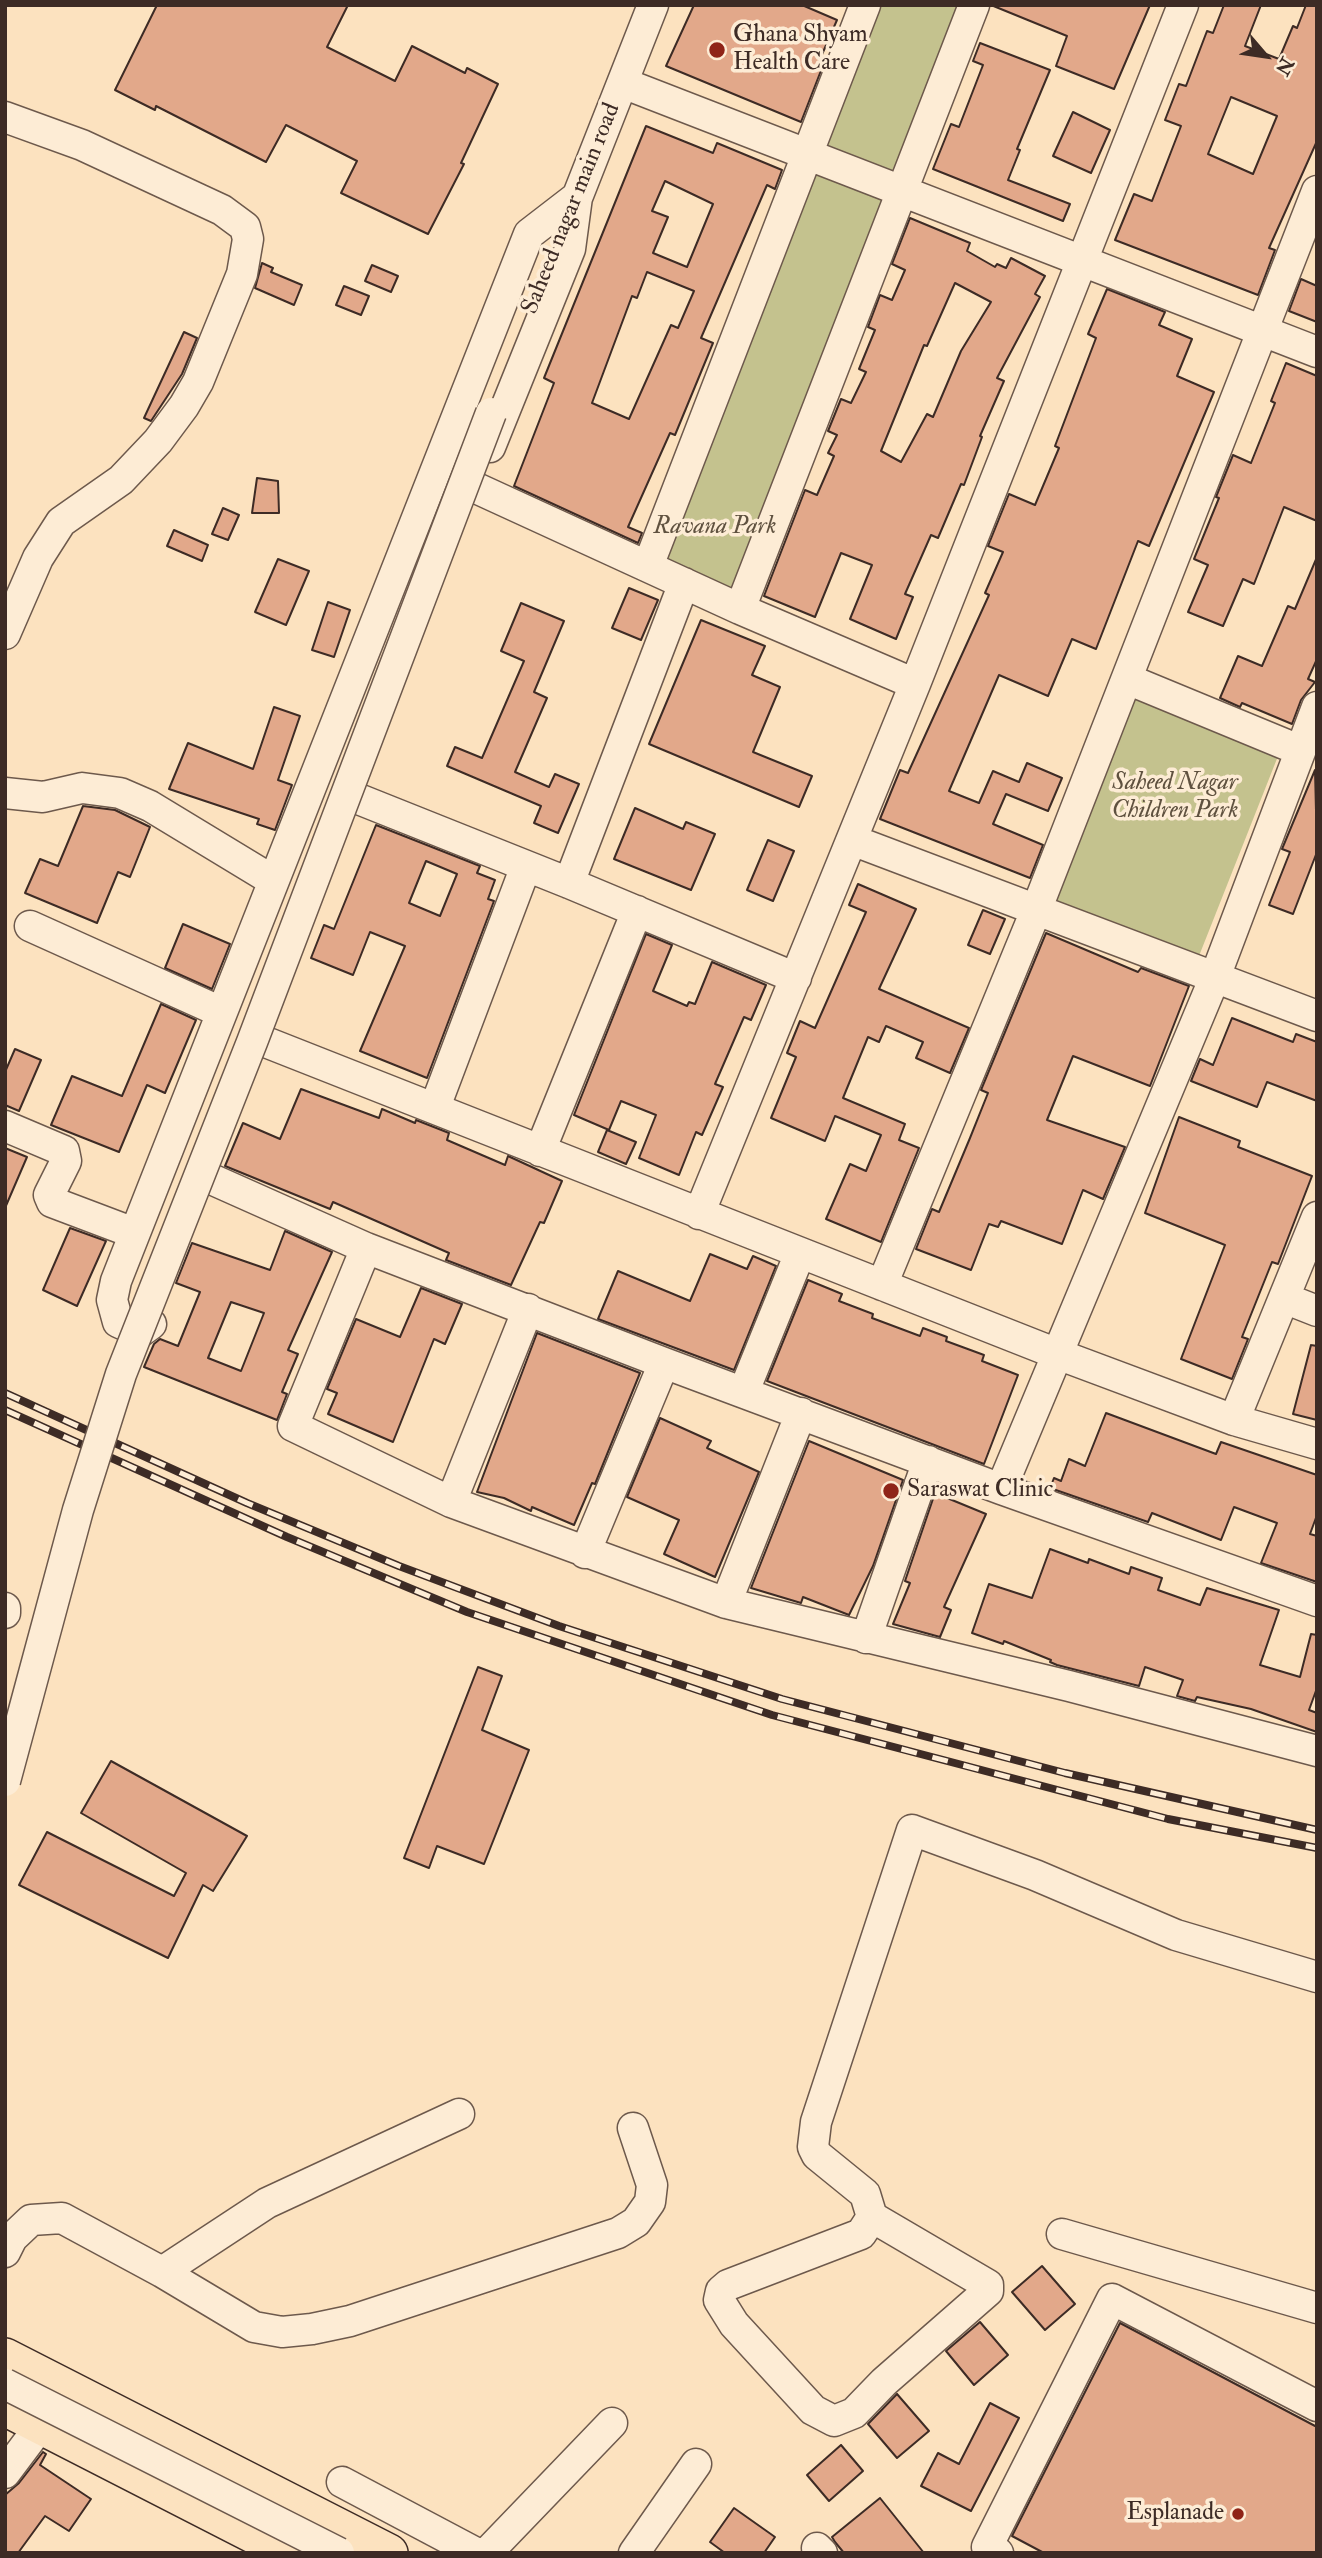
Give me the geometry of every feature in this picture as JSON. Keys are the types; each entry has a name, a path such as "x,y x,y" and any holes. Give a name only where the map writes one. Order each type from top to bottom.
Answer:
{"main road":[{"path":"5,2357 390,2553"},
{"path":"5,2407 290,2553"},
{"path":"143,2476 162,2438"}],"street":[{"name":"Saheed nagar main road","path":"5,1782 78,1510 121,1374 252,1042 491,413 653,5"},
{"path":"648,566 865,5"},
{"path":"740,610 974,5"},
{"path":"699,1214 915,684 1183,5"},
{"path":"623,83 1317,352"},
{"path":"5,117 82,145 222,210 245,227 248,239 242,274 198,383 184,407 158,441 121,480 61,522 38,558 5,634"},
{"path":"882,1285 1037,908 1317,191"},
{"path":"134,1379 151,1324 263,1041 474,487 570,249 577,197"},
{"path":"151,1324 140,1332 118,1322 112,1300 116,1281 134,1233 529,234 577,197"},
{"path":"474,487 740,610 915,684"},
{"path":"569,883 684,583"},
{"path":"1127,680 1299,750"},
{"path":"1001,1489 1215,977 1317,707"},
{"path":"5,793 19,797 43,797 82,788 121,793 150,806 272,880"},
{"path":"356,798 796,978"},
{"path":"852,840 1317,1016"},
{"path":"435,1107 526,866"},
{"path":"540,1151 637,911"},
{"path":"30,926 221,1012"},
{"path":"263,1041 1059,1355 1234,1420 1317,1444"},
{"path":"5,1126 64,1151 66,1161 49,1195 52,1202 134,1233"},
{"path":"209,1178 366,1248 664,1363 1001,1489 1317,1601"},
{"path":"1234,1420 1317,1217"},
{"path":"366,1248 293,1426 451,1502 726,1603 866,1639 1083,1689 1317,1751"},
{"path":"744,1391 800,1253"},
{"path":"1284,1298 1317,1311"},
{"path":"451,1502 528,1309"},
{"path":"585,1553 664,1363"},
{"path":"726,1603 801,1413"},
{"path":"866,1639 928,1461"},
{"path":"872,2217 861,2234 721,2291 719,2300 723,2310 734,2323 813,2410 834,2421 855,2413 884,2382 988,2291 988,2285 872,2217 865,2194 817,2155 813,2147 816,2122 912,1830 1035,1874 1176,1935 1317,1977"},
{"path":"162,2272 267,2203 458,2114"},
{"path":"5,2252 12,2238 31,2220 62,2218 162,2272 254,2327 282,2332 350,2321 618,2233 636,2222 650,2202 652,2185 633,2128"},
{"path":"1062,2234 1317,2308"},
{"path":"998,2553 987,2547 1112,2299 1317,2406"},
{"path":"5,2384 338,2553"},
{"path":"487,2553 612,2423"},
{"path":"5,2473 41,2426"},
{"path":"634,2553 696,2464"},
{"path":"342,2482 476,2553"}],"green space":[{"name":"Ravana Park","path":"860,5 974,5 740,609 656,570"},
{"name":"Saheed Nagar Children Park","path":"1134,684 1282,746 1197,961 1049,900"}],"building":[{"path":"157,5 348,5 327,47 395,81 412,46 465,73 467,68 498,84 461,163 464,164 428,234 341,193 357,161 286,125 266,162 156,106 155,110 115,90"},
{"path":"694,5 802,5 837,20 817,66 822,68 801,122 666,66"},
{"path":"991,5 1150,5 1114,89 1056,66 1067,36"},
{"path":"1224,5 1261,5 1245,46 1279,59 1293,26 1297,28 1306,5 1317,5 1317,141 1269,248 1275,250 1258,295 1115,240 1134,194 1152,201 1181,126 1165,120 1179,84 1186,86 1207,31 1213,33","holes":["1231,97 1277,116 1253,174 1208,154"]},
{"path":"980,43 1050,70 1017,149 1020,150 1008,180 1070,204 1063,221 933,169 951,124 959,127 983,65 973,61"},
{"path":"1073,112 1110,130 1091,173 1053,156"},
{"path":"646,126 713,153 717,143 782,170 775,189 767,185 701,338 713,343 675,435 670,433 628,527 642,533 638,543 514,486 554,383 544,378","holes":["665,181 713,204 687,267 653,253 668,217 652,211","647,272 694,291 678,328 671,325 629,419 592,403 632,296 637,298"]},
{"path":"910,218 970,243 967,251 995,267 997,264 1006,268 1011,258 1045,276 1035,294 1040,297 997,378 1004,381 980,436 982,437 964,485 961,484 938,538 931,535 905,594 913,597 896,639 850,619 872,565 841,553 815,617 764,596 805,490 817,495 834,456 828,453 837,435 828,431 841,399 851,403 866,372 859,369 875,330 868,327 880,295 892,300 905,270 892,264","holes":["955,283 991,302 961,351 933,417 927,414 901,462 881,451 924,345 927,346"]},
{"path":"262,263 273,268 271,272 302,285 294,305 255,288"},
{"path":"372,265 398,276 391,292 365,281"},
{"path":"1301,279 1317,286 1317,322 1289,311"},
{"path":"344,286 369,296 361,315 336,305"},
{"path":"1107,289 1165,312 1159,325 1192,339 1177,376 1214,392 1149,546 1138,541 1096,649 1072,639 1048,696 999,675 949,791 979,803 993,771 1019,782 1027,763 1062,778 1048,811 1006,794 993,824 1043,845 1030,878 880,819 900,770 908,773 989,595 985,593 1003,552 988,546 1009,494 1035,505 1059,448 1055,446 1096,338 1088,334"},
{"path":"184,332 197,338 182,374 151,421 144,418"},
{"path":"1286,363 1317,376 1317,521 1284,507 1254,584 1243,579 1223,626 1188,612 1208,565 1194,559 1233,455 1251,463 1275,403 1271,401"},
{"path":"257,478 278,481 279,513 252,513"},
{"path":"223,508 239,515 228,540 212,534"},
{"path":"174,530 208,545 202,561 167,546"},
{"path":"1317,557 1317,659 1308,679 1315,682 1301,700 1292,724 1242,703 1240,707 1220,698 1238,656 1262,666 1288,606 1295,609"},
{"path":"278,559 309,571 286,625 255,612"},
{"path":"629,588 658,600 641,640 612,628"},
{"path":"328,602 350,610 334,657 312,650"},
{"path":"521,603 564,621 534,692 547,698 515,772 549,787 555,774 579,784 558,833 534,823 541,806 447,766 455,747 482,758 524,661 501,651"},
{"path":"701,620 765,646 752,675 780,687 753,752 812,776 799,807 649,744"},
{"path":"274,707 300,716 278,780 292,785 275,830 257,824 259,819 169,789 188,743 253,769"},
{"path":"1315,770 1317,852 1293,914 1269,905 1290,852 1282,849"},
{"path":"83,806 115,810 150,827 130,877 118,872 97,923 25,893 40,859 58,866"},
{"path":"635,808 683,829 686,822 715,834 691,890 614,859"},
{"path":"376,825 480,866 477,873 495,880 488,899 494,901 427,1078 360,1051 405,946 370,932 353,975 311,958 324,925 334,929","holes":["426,861 457,874 440,916 409,903"]},
{"path":"768,840 794,851 773,901 747,890"},
{"path":"858,884 916,909 879,989 969,1028 950,1073 916,1058 923,1042 886,1026 879,1042 868,1037 843,1098 905,1124 899,1140 919,1148 881,1242 826,1219 850,1164 866,1171 881,1135 835,1116 825,1141 771,1118 796,1057 787,1053 800,1021 815,1028 866,912 849,905"},
{"path":"983,910 1005,919 990,954 968,945"},
{"path":"183,924 230,944 212,989 165,968"},
{"path":"1046,933 1138,972 1141,968 1189,986 1150,1086 1073,1056 1047,1120 1125,1147 1103,1199 1083,1190 1062,1244 1001,1221 998,1227 989,1224 971,1270 916,1249 932,1209 939,1212 970,1138 988,1093 981,1090"},
{"path":"646,934 672,945 653,991 687,1006 689,1002 695,1004 712,962 766,985 751,1020 744,1017 715,1084 723,1087 702,1135 696,1132 679,1175 639,1158 656,1115 621,1101 609,1130 574,1115"},
{"path":"161,1004 196,1020 165,1093 147,1085 119,1152 51,1125 72,1076 122,1096"},
{"path":"1232,1018 1293,1042 1296,1034 1317,1042 1317,1101 1267,1082 1257,1107 1191,1081 1200,1059 1213,1065"},
{"path":"15,1049 41,1060 19,1111 5,1105 5,1072"},
{"path":"301,1089 379,1118 382,1109 415,1123 416,1120 449,1133 447,1140 505,1165 508,1156 562,1181 544,1223 540,1222 511,1285 446,1260 449,1253 333,1202 330,1209 225,1166 243,1123 280,1139"},
{"path":"1179,1117 1240,1141 1238,1147 1312,1176 1278,1264 1272,1262 1242,1337 1248,1339 1232,1379 1181,1359 1225,1245 1145,1213"},
{"path":"607,1130 636,1142 626,1164 598,1152"},
{"path":"5,1148 27,1157 5,1208"},
{"path":"70,1228 106,1241 77,1306 43,1290"},
{"path":"285,1231 332,1252 288,1350 298,1354 282,1392 287,1394 277,1420 144,1367 154,1344 160,1339 178,1346 200,1292 176,1283 192,1243 270,1270","holes":["231,1302 264,1313 241,1371 208,1358"]},
{"path":"710,1254 747,1269 753,1256 776,1266 734,1370 598,1319 618,1271 690,1301"},
{"path":"808,1280 842,1294 839,1301 873,1314 872,1318 920,1336 923,1328 947,1337 946,1341 984,1355 982,1361 1018,1375 984,1464 767,1381"},
{"path":"421,1288 462,1304 445,1344 434,1339 393,1442 328,1414 337,1393 327,1389 356,1319 400,1337"},
{"path":"537,1333 640,1373 595,1484 592,1483 574,1525 532,1507 531,1511 504,1498 477,1492"},
{"path":"1311,1345 1317,1346 1317,1420 1293,1414"},
{"path":"1106,1413 1216,1454 1221,1442 1317,1475 1317,1515 1310,1534 1317,1536 1317,1582 1261,1563 1277,1523 1234,1507 1221,1540 1152,1513 1148,1522 1050,1488 1054,1478 1061,1481 1069,1459 1085,1466"},
{"path":"660,1418 711,1441 707,1448 759,1472 715,1577 664,1554 679,1520 627,1497"},
{"path":"809,1441 903,1480 873,1566 849,1615 803,1597 801,1603 751,1588"},
{"path":"935,1493 986,1514 944,1607 951,1610 940,1637 893,1624 910,1583 905,1581"},
{"path":"1050,1549 1088,1563 1089,1559 1129,1574 1131,1567 1162,1578 1158,1590 1200,1605 1207,1588 1279,1610 1260,1665 1300,1677 1311,1634 1317,1635 1317,1688 1309,1710 1317,1713 1317,1732 1251,1709 1197,1697 1195,1701 1177,1696 1183,1680 1145,1667 1139,1686 1057,1665 1004,1641 1003,1644 972,1633 989,1584 1032,1598"},
{"path":"478,1667 502,1676 482,1730 529,1750 484,1864 437,1846 429,1868 404,1858"},
{"path":"111,1761 247,1836 213,1891 203,1885 168,1958 19,1885 47,1832 174,1896 186,1873 81,1813"},
{"path":"1042,2266 1075,2304 1045,2330 1012,2292"},
{"path":"980,2322 1008,2355 974,2385 946,2351"},
{"path":"1120,2323 1317,2427 1317,2553 1044,2553 1012,2536"},
{"path":"897,2394 929,2431 897,2458 868,2424"},
{"path":"990,2403 1019,2418 971,2511 921,2486 938,2453 959,2464"},
{"path":"841,2445 863,2471 829,2501 807,2475"},
{"path":"43,2452 46,2454 40,2465 91,2499 69,2531 45,2516 18,2553 5,2553 5,2495 19,2483"},
{"path":"880,2498 924,2553 844,2553 835,2542 832,2537"},
{"path":"734,2508 775,2537 764,2553 725,2553 710,2542"}],"railway":[{"path":"5,1393 247,1503 399,1566 559,1626 782,1699 1065,1773 1317,1830"},
{"path":"5,1410 287,1537 467,1612 772,1715 1168,1819 1317,1848"}],"place":[{"name":"Ghana Shyam Health Care","path":"717,50"},
{"name":"Saraswat Clinic","path":"891,1491"},
{"name":"Esplanade","path":"1238,2514"}]}
